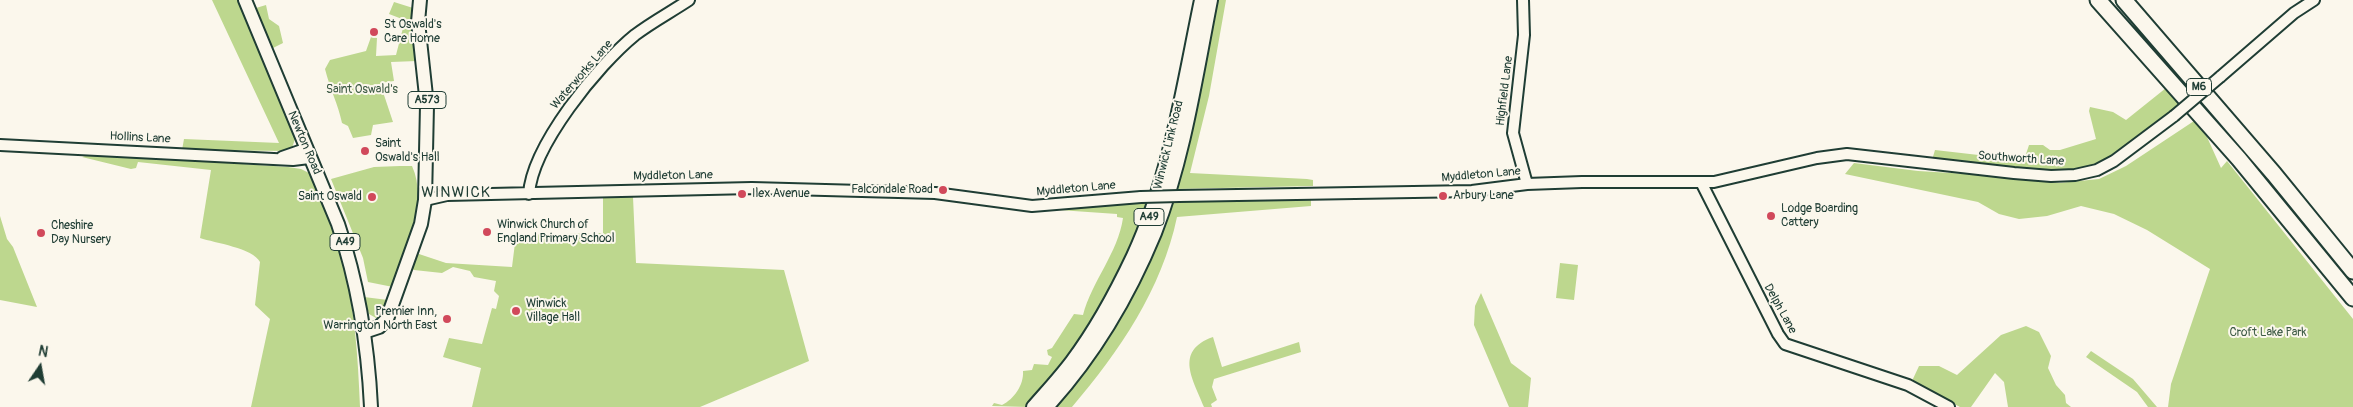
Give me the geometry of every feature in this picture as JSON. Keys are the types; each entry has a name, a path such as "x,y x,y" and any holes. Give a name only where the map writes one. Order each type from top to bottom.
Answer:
{"highway":[{"name":"M6","path":"2098,0 2239,159 2353,298"},
{"name":"M6","path":"2124,0 2274,174 2353,271"},
{"path":"2239,159 2242,172 2353,310"}],"main road":[{"name":"Newton Road","path":"245,0 338,224 350,260 364,332 371,407"},
{"name":"A573","path":"364,332 379,327 389,316 421,224 425,200 427,105 418,22 420,0"},
{"name":"Winwick Link Road","path":"1033,407 1072,360 1107,307 1133,255 1150,214 1164,168 1201,0"},
{"name":"Winwick Link Road","path":"1047,407 1097,344 1129,290 1155,232 1175,170 1212,0"}],"street":[{"name":"Waterworks Lane","path":"529,194 532,175 542,152 556,124 575,100 633,37 689,0"},
{"name":"Highfield Lane","path":"1522,0 1524,35 1513,133 1527,184"},
{"name":"Southworth Lane","path":"1701,182 1728,179 1817,158 1847,154 2051,176 2075,175 2097,170 2114,161 2174,116 2294,13 2314,0"},
{"name":"Hollins Lane","path":"0,145 279,158 308,153"},
{"name":"Myddleton Lane","path":"425,200 448,195 717,188 935,193 1032,206 1141,197 1472,191 1527,184 1701,182"},
{"name":"Delph Lane","path":"1701,182 1778,334 1785,344 1813,355 1908,385 1949,407"}],"green space":[{"path":"212,0 239,0 295,139 291,151 182,150 184,139 279,143"},
{"path":"1215,0 1226,0 1209,96 1190,173 1307,179 1313,180 1313,186 1175,189"},
{"name":"Saint Oswald's","path":"394,2 413,8 417,61 391,62 394,81 380,83 393,122 373,125 371,135 353,138 348,126 342,123 325,69 330,60 366,51 371,37 377,38 376,56 396,55 403,28 402,19 389,14"},
{"path":"266,5 269,19 279,26 283,43 271,49 253,13 256,8"},
{"path":"2166,88 2180,104 2132,146 2104,162 2081,169 2031,172 1932,160 1935,150 1996,157 2025,157 2029,145 2043,145 2050,150 2060,150 2096,139 2089,111 2090,107 2113,112 2126,120"},
{"name":"Croft Lake Park","path":"2194,121 2207,137 2221,168 2227,161 2353,319 2353,407 2168,407 2171,384 2210,269 2147,230 2114,214 2081,206 2047,216 2019,219 1999,214 1978,202 1845,174 1854,163 1918,171 2018,177 2059,183 2099,179 2126,166"},
{"path":"91,154 288,167 301,169 309,173 335,237 350,295 355,333 360,407 251,407 270,319 255,305 260,262 256,257 242,250 200,238 211,170 138,162 136,168 131,169 82,157"},
{"path":"412,166 417,180 416,211 413,227 393,287 368,282 363,258 331,179 374,167"},
{"path":"603,197 633,197 636,263 784,270 809,361 700,407 472,407 481,368 443,357 449,338 482,344 492,308 496,309 499,296 494,291 496,281 474,277 470,271 453,267 442,273 414,270 412,268 416,253 446,263 512,267 515,243 524,243 524,235 603,233"},
{"path":"1311,197 1311,206 1177,217 1170,244 1150,294 1122,342 1072,407 1053,407 1169,202"},
{"path":"1147,203 1146,214 1132,250 1085,335 1028,407 992,406 994,403 1002,405 1014,395 1022,381 1023,371 1032,370 1034,364 1048,365 1052,357 1048,355 1047,350 1052,348 1074,314 1083,315 1092,290 1116,243 1123,218 1117,217 1117,214 1059,210 1060,208"},
{"path":"0,216 7,239 13,247 37,307 0,300"},
{"path":"1560,263 1578,265 1574,300 1556,298"},
{"path":"1481,293 1511,363 1531,378 1528,407 1509,407 1474,325 1475,306"},
{"path":"364,297 388,300 382,315 376,318 369,314"},
{"path":"2026,326 2039,332 2051,356 2048,368 2056,385 2065,395 2066,403 2071,407 2008,407 2004,382 1995,373 1971,407 1960,407 1912,381 1919,366 1939,366 1957,375 2001,335"},
{"path":"1213,337 1222,367 1299,342 1301,352 1214,379 1212,387 1217,400 1211,404 1212,407 1204,407 1192,377 1190,358 1193,350 1201,343"},
{"path":"2091,351 2133,379 2157,407 2148,407 2137,392 2086,357"}],"place":[{"name":"St Oswald's Care Home","path":"374,32"},
{"name":"Saint Oswald's Hall","path":"365,151"},
{"name":"Falcondale Road","path":"943,190"},
{"name":"Ilex Avenue","path":"742,194"},
{"name":"Arbury Lane","path":"1443,196"},
{"name":"Saint Oswald","path":"372,197"},
{"name":"Lodge Boarding Cattery","path":"1771,216"},
{"name":"Winwick Church of England Primary School","path":"487,232"},
{"name":"Cheshire Day Nursery","path":"41,233"},
{"name":"Winwick Village Hall","path":"516,311"},
{"name":"Premier Inn, Warrington North East","path":"447,319"}],"district":[{"name":"WINWICK","path":"456,193"}]}
